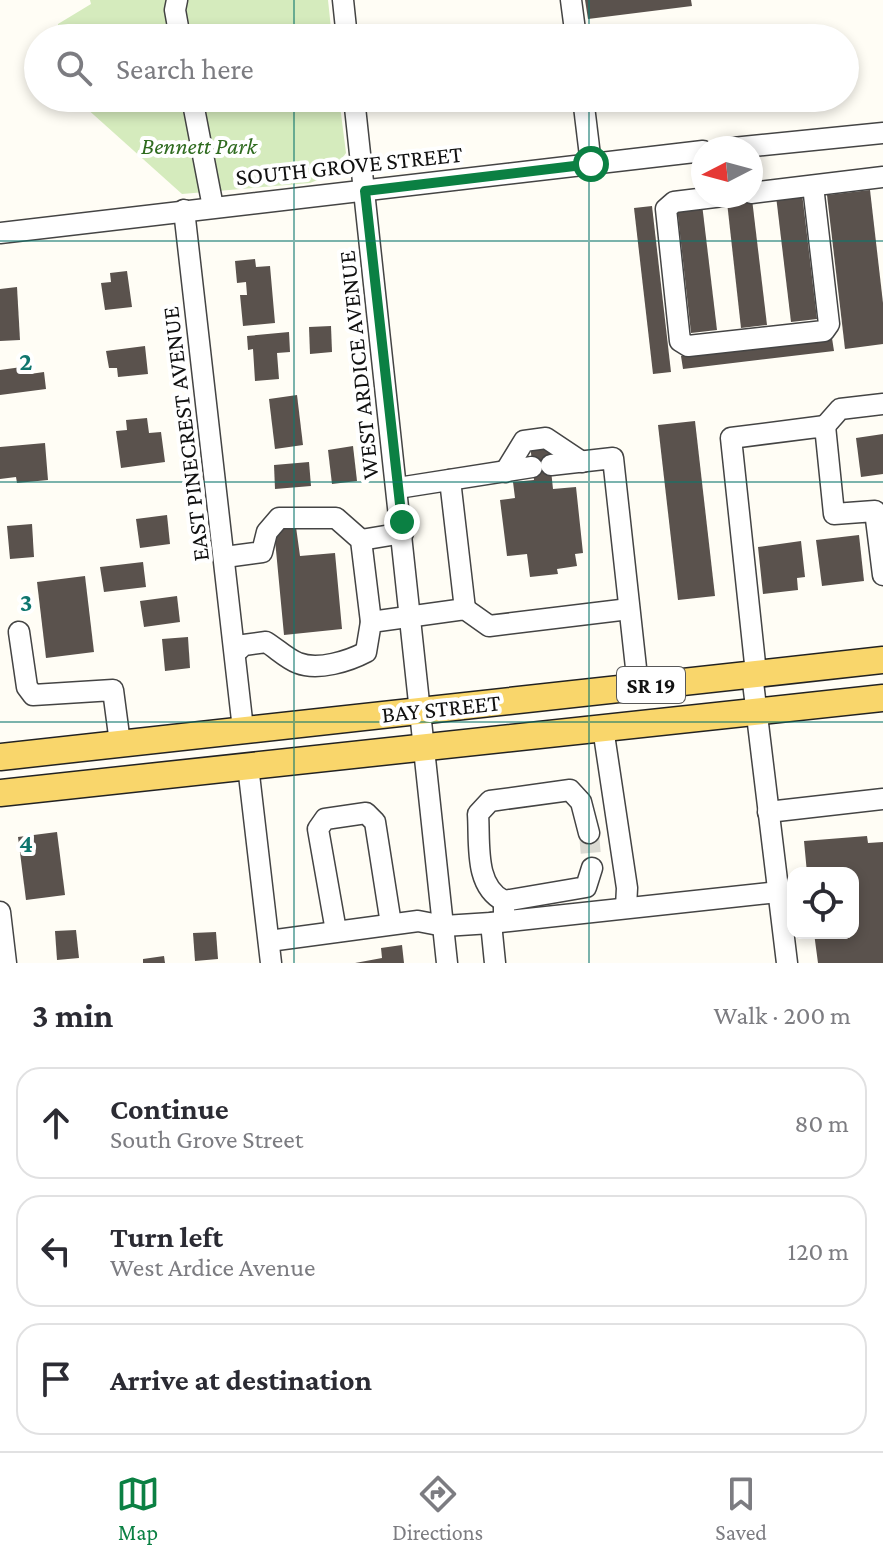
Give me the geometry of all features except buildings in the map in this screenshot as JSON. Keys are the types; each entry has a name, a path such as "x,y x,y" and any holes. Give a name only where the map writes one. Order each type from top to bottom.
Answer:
{"main road":[{"name":"BAY STREET","path":"0,757 883,660"},
{"name":"BAY STREET","path":"0,793 883,698"}],"street":[{"path":"177,0 178,24"},
{"path":"343,0 346,24"},
{"path":"571,0 574,24"},
{"path":"195,112 213,207"},
{"name":"WEST ARDICE AVENUE","path":"356,112 447,963"},
{"path":"585,112 591,164"},
{"path":"763,145 883,133"},
{"name":"SOUTH GROVE STREET","path":"0,233 691,152"},
{"path":"763,192 883,177"},
{"path":"691,200 674,202 666,209 680,341 688,346 824,331 829,324 813,186"},
{"name":"EAST PINECREST AVENUE","path":"184,210 243,729"},
{"path":"787,963 756,711 731,438 825,426 840,409 883,404"},
{"path":"825,426 834,514 875,511 883,575"},
{"path":"505,472 524,441 546,438 582,462"},
{"path":"398,488 613,458 638,686"},
{"path":"450,480 465,609"},
{"path":"225,557 262,552 267,532 279,518 336,518 361,540 371,622 366,652 350,660 300,664 266,642 244,645 235,653"},
{"path":"361,540 403,533"},
{"path":"371,622 411,614 465,609 489,626 629,609"},
{"path":"19,632 27,687 33,695 113,690 120,743"},
{"path":"603,728 627,888 626,907"},
{"path":"248,766 271,963"},
{"path":"592,868 586,887 504,901 494,896 484,884 478,814 490,801 570,790 581,802 587,824 615,812"},
{"path":"768,812 883,799"},
{"path":"336,931 318,829 325,819 366,813 375,822 391,924"},
{"path":"269,941 418,921 444,926 497,922 778,892"},
{"path":"495,963 497,922 504,901"},
{"path":"0,912 6,963"}],"green space":[{"path":"90,0 328,0 331,24 58,24 91,4"},
{"name":"Bennett Park","path":"91,112 341,112 346,153 330,175 310,183 182,194"}],"tunnel":[{"path":"589,833 592,868"}],"route":[{"path":"402,522 365,191 591,164"}]}
